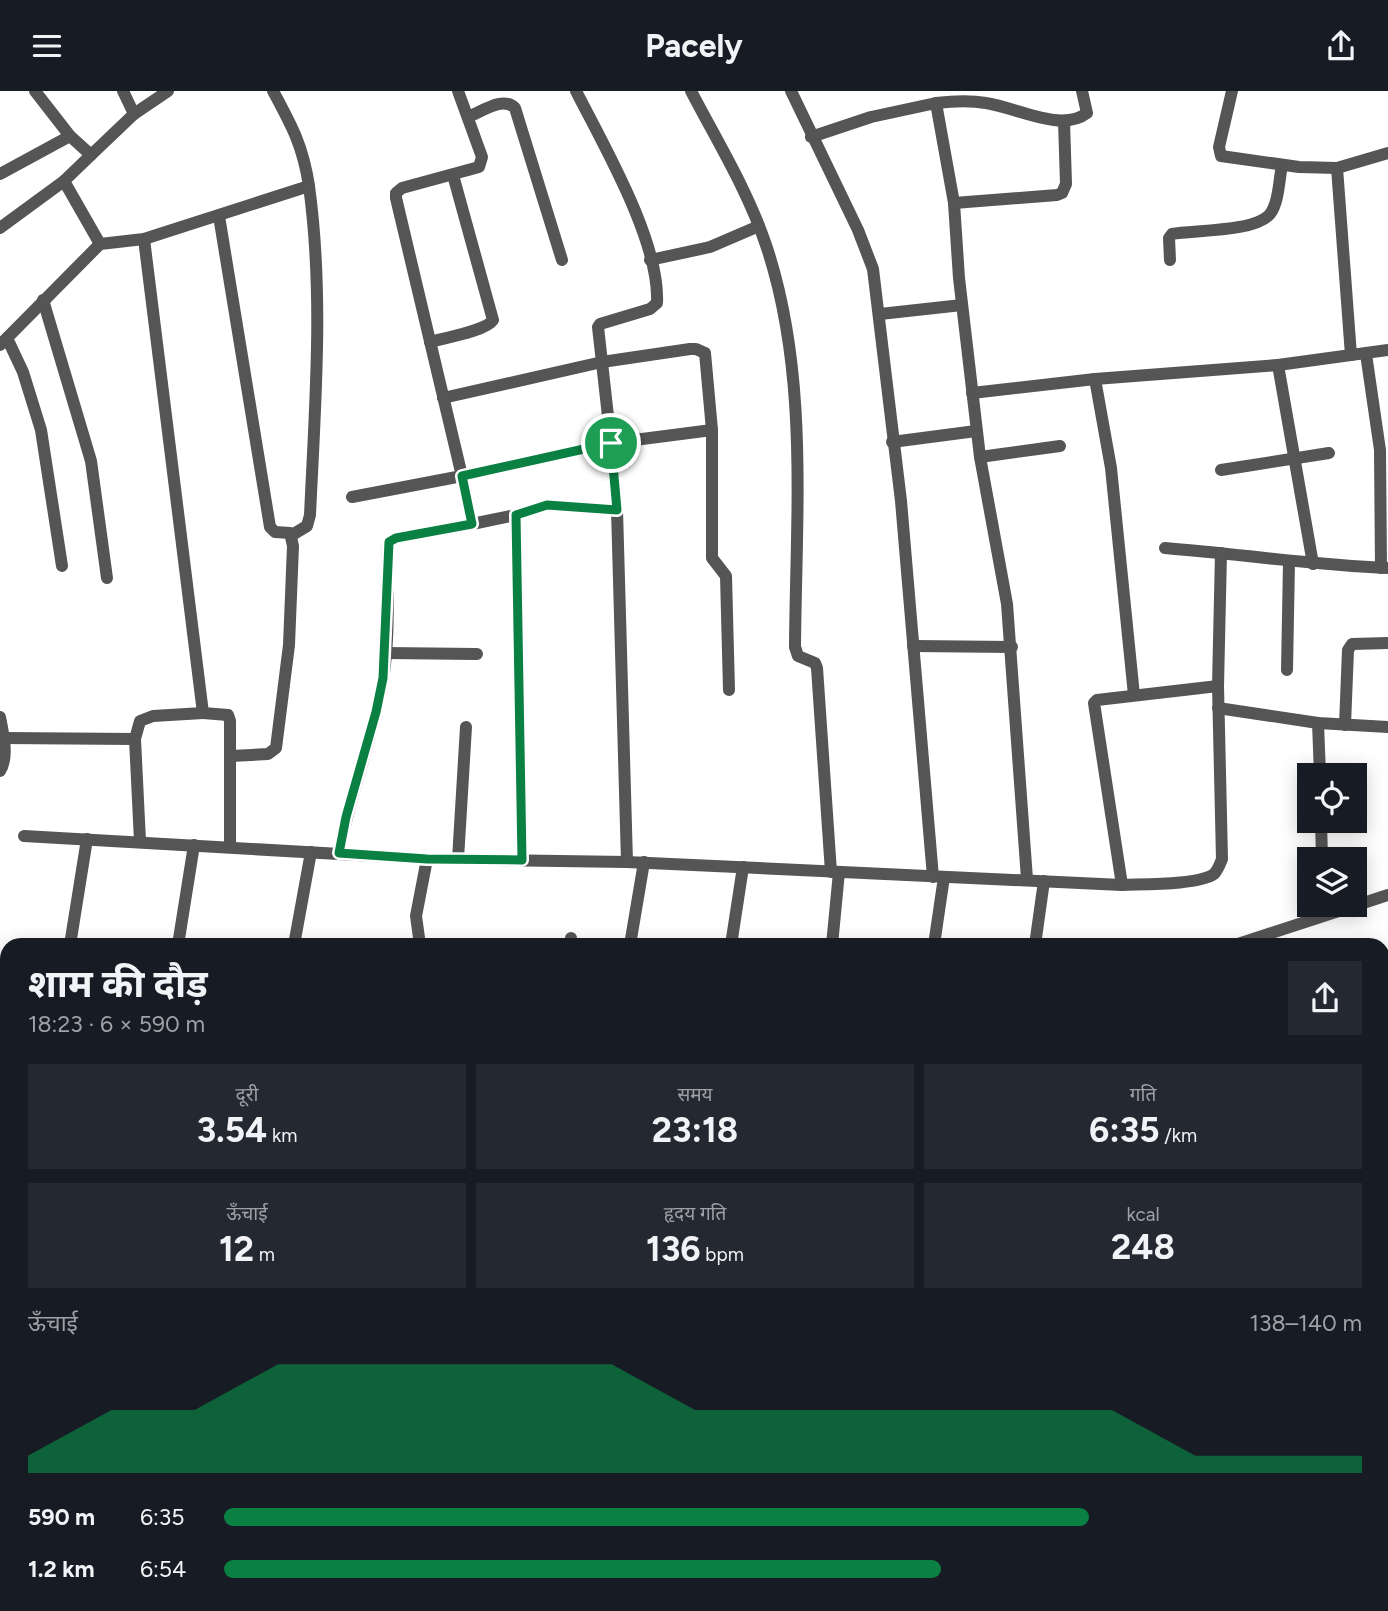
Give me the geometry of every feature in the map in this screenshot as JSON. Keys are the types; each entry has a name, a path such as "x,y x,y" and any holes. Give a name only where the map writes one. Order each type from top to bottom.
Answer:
{"street":[{"path":"35,91 71,136 91,155"},
{"path":"0,228 64,181 134,114 168,91"},
{"path":"272,91 299,141 305,158 314,224 318,346 310,515 307,526 292,535"},
{"path":"458,91 482,161 479,167 402,188 396,198 472,524"},
{"path":"576,91 635,214 650,260 657,303 650,309 600,324 597,331 617,510 626,862"},
{"path":"691,91 759,226 781,300 798,417 795,647 799,656 815,663 817,667 835,872 832,938"},
{"path":"791,91 869,255 876,280 939,877 935,938"},
{"path":"811,137 871,117 936,103 960,101 989,103 1064,121 1087,113 1082,91"},
{"path":"1232,91 1219,147 1221,156 1282,165 1337,168 1388,153"},
{"path":"124,93 134,114"},
{"path":"468,117 503,102 515,108 562,260"},
{"path":"936,103 954,203 976,431 1007,604 1027,879"},
{"path":"954,203 1062,193 1066,184 1064,121"},
{"path":"0,174 71,136"},
{"path":"1170,260 1169,238 1172,235 1248,225 1266,217 1273,207 1282,165"},
{"path":"1337,168 1351,355"},
{"path":"430,342 482,328 493,320 453,175"},
{"path":"64,181 100,244"},
{"path":"62,566 41,430 23,372 4,341 100,244 144,239 309,186"},
{"path":"219,216 270,527 275,532 292,535"},
{"path":"650,260 709,247 759,226"},
{"path":"144,239 203,713"},
{"path":"43,300 91,461 107,578"},
{"path":"880,314 962,305"},
{"path":"443,398 602,362 690,349 701,351 707,359 712,430 712,558 715,564 725,571 726,576 729,690"},
{"path":"972,393 1096,379 1278,365 1388,350"},
{"path":"1165,548 1221,552 1289,562 1385,568 1380,450 1366,353"},
{"path":"1278,365 1313,564"},
{"path":"1096,379 1111,468 1134,695"},
{"path":"352,497 611,443 712,430"},
{"path":"892,442 976,431"},
{"path":"980,457 1060,446"},
{"path":"1221,470 1329,453"},
{"path":"339,853 383,678 389,542 396,538 516,515 547,505 617,510"},
{"path":"516,515 522,860"},
{"path":"231,757 268,754 276,748 292,619 292,535"},
{"path":"24,836 427,859 644,862 1122,885 1191,881 1208,877 1219,868 1222,859 1218,686 1221,552"},
{"path":"1287,670 1289,562"},
{"path":"1345,725 1348,650 1352,644 1357,643 1388,643"},
{"path":"913,646 1012,647"},
{"path":"385,653 477,654"},
{"path":"1122,885 1093,706 1097,700 1218,686"},
{"path":"1219,708 1318,723 1388,727"},
{"path":"140,841 135,739 140,721 146,717 203,713 228,715 230,721 230,847"},
{"path":"0,717 4,738 4,763 0,771"},
{"path":"1318,723 1320,763"},
{"path":"458,859 466,727"},
{"path":"4,738 135,739"},
{"path":"71,938 87,839"},
{"path":"179,938 194,845"},
{"path":"295,938 311,852"},
{"path":"419,938 416,916 427,859"},
{"path":"631,938 644,862"},
{"path":"732,938 743,867"},
{"path":"1036,938 1044,881"},
{"path":"1367,900 1388,895"},
{"path":"1253,938 1306,917"}],"route":[{"path":"611,443 617,510 558,504 533,508 516,515 522,860 427,859 339,853 383,678 389,542 396,538 472,524 462,476 611,443"}]}
